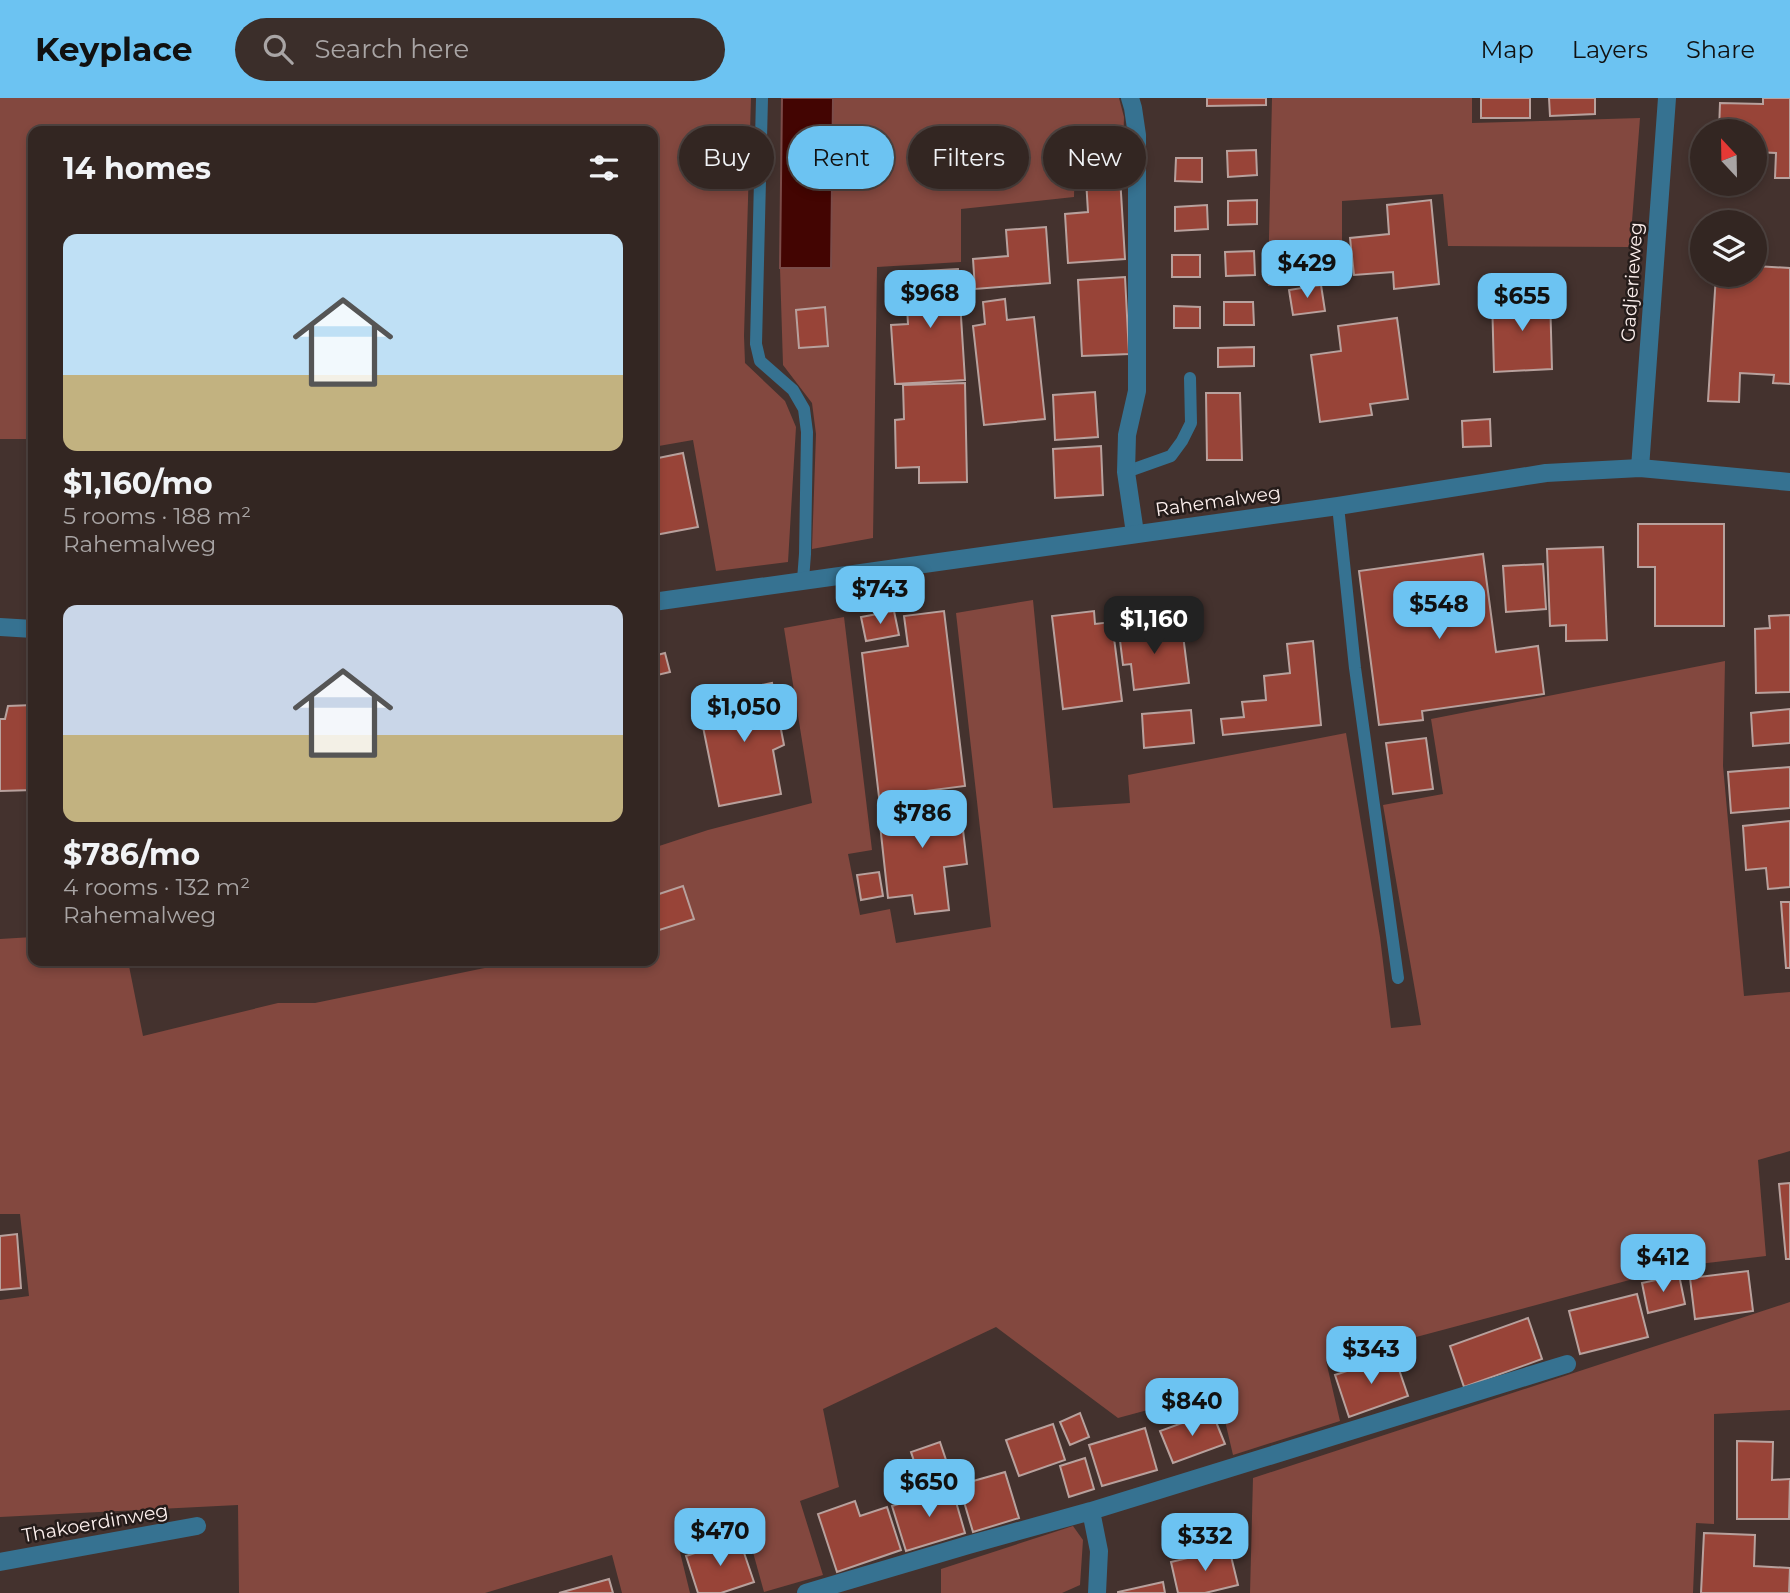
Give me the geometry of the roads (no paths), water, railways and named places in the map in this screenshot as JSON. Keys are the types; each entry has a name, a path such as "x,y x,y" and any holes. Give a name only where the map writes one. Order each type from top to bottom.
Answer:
{"street":[{"path":"1130,98 1137,135 1137,391 1127,435 1126,472 1135,533"},
{"name":"Gadjerieweg","path":"1640,468 1667,98"},
{"name":"Rahemalweg","path":"658,601 1338,506 1546,473 1640,468 1790,482"},
{"path":"0,627 28,629"},
{"path":"806,1593 1091,1511 1567,1364"},
{"path":"1091,1511 1100,1551 1097,1593"},
{"name":"Thakoerdinweg","path":"0,1562 197,1526"}],"lane":[{"path":"762,98 755,344 760,361 793,390 804,409 807,432 803,580"},
{"path":"1126,472 1171,456 1182,441 1191,423 1191,378"},
{"path":"1338,506 1355,668 1398,978"}]}
